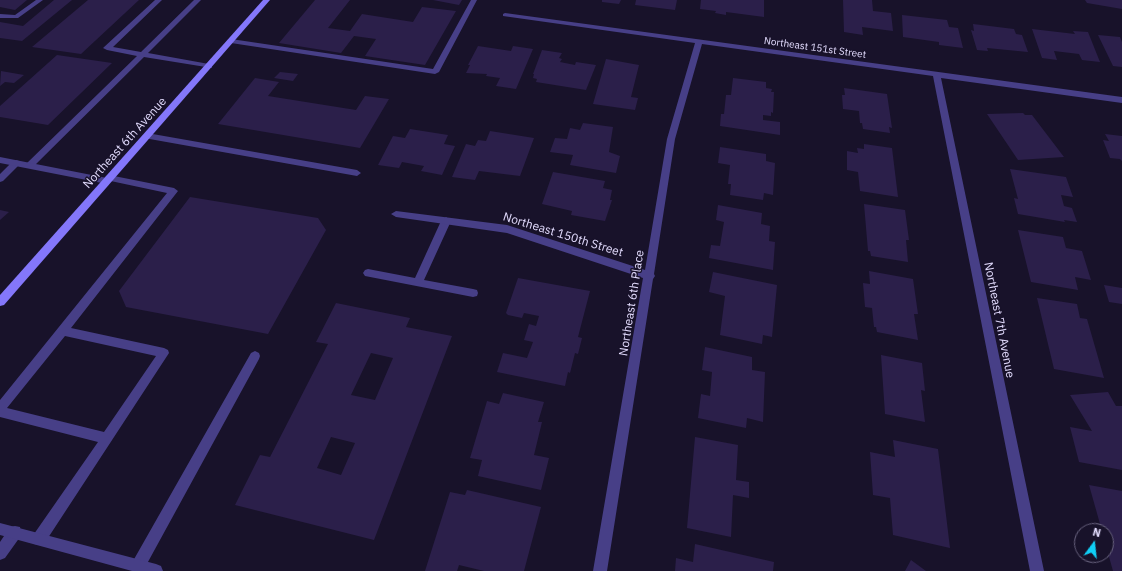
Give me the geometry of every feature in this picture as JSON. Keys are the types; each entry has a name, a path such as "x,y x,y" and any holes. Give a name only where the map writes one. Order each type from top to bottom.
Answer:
{"main road":[{"name":"Northeast 6th Avenue","path":"0,302 268,0"}],"street":[{"path":"0,16 16,17 40,0"},
{"path":"159,0 107,48 209,66"},
{"path":"29,166 198,0"},
{"path":"231,41 435,72 474,0"},
{"name":"Northeast 151st Street","path":"505,15 1122,100"},
{"name":"Northeast 6th Place","path":"600,571 650,276 671,140 699,42"},
{"name":"Northeast 7th Avenue","path":"937,75 1037,571"},
{"path":"147,136 357,174"},
{"path":"0,160 174,191 0,411 106,438"},
{"path":"0,179 16,163"},
{"name":"Northeast 150th Street","path":"396,214 507,229 650,276"},
{"path":"418,283 446,221"},
{"path":"368,273 473,293"},
{"path":"39,539 164,353 63,331"},
{"path":"138,566 255,356"},
{"path":"0,529 156,571"},
{"path":"0,553 15,532"}],"building":[{"path":"0,0 27,0 15,10 0,7"},
{"path":"54,0 72,0 22,41 0,38 0,22 23,26"},
{"path":"88,0 139,0 81,54 32,47"},
{"path":"315,0 350,0 328,28 350,31 362,14 413,22 422,7 456,11 425,65 365,56 376,39 354,36 341,53 279,43"},
{"path":"433,0 462,0 459,5"},
{"path":"602,0 621,0 619,4 602,2"},
{"path":"636,0 677,0 675,10 635,5"},
{"path":"701,0 764,0 764,17 726,12 726,15 715,13 716,11 700,9"},
{"path":"843,0 872,0 873,11 891,13 893,31 862,27 863,35 844,32"},
{"path":"1085,0 1122,0 1122,9 1087,3"},
{"path":"902,15 947,20 949,27 958,28 963,48 939,45 939,42 903,37"},
{"path":"973,24 1014,29 1016,34 1022,35 1028,52 987,48 988,51 977,50 971,30 974,31"},
{"path":"1032,29 1075,34 1073,31 1088,32 1100,62 1082,60 1079,54 1054,51 1057,60 1042,58"},
{"path":"1098,35 1120,37 1122,42 1122,67 1113,66"},
{"path":"478,46 511,51 513,46 533,49 516,89 496,86 500,78 486,76 487,74 466,73 470,65 468,65"},
{"path":"542,50 562,53 559,58 562,59 560,62 575,65 576,62 596,65 586,90 536,82 537,79 533,78 533,74"},
{"path":"57,55 112,63 48,125 0,117 0,106"},
{"path":"606,59 639,65 631,97 638,98 635,110 593,104"},
{"path":"1,71 24,75 14,83 5,82 0,86"},
{"path":"280,72 298,74 293,81 274,78"},
{"path":"255,78 279,82 268,96 356,110 365,96 389,99 360,148 218,124"},
{"path":"733,78 766,82 766,88 772,89 771,92 774,92 773,113 771,112 771,116 763,115 763,120 780,122 780,135 720,126 721,114 724,114 726,95 731,95"},
{"path":"844,88 887,94 892,128 889,127 890,133 863,129 862,123 860,123 859,111 843,109 842,95 845,95"},
{"path":"1023,113 1025,115 1032,115 1064,157 1018,160 987,114"},
{"path":"583,123 613,127 609,152 620,156 616,173 570,165 573,155 550,152 555,138 567,139 570,128 580,130"},
{"path":"410,129 448,135 444,144 455,146 442,175 421,171 424,166 402,162 399,168 378,165 393,136 405,138"},
{"path":"490,131 534,138 520,176 479,171 475,180 452,177 466,144 475,146 478,140 486,141"},
{"path":"1105,134 1122,136 1122,161 1120,159 1110,158 1103,140 1109,141"},
{"path":"864,144 892,148 898,197 860,191 858,172 847,170 847,151 858,153 857,148 864,149"},
{"path":"720,147 766,154 766,161 775,163 773,195 764,193 763,200 730,195 731,184 728,184 730,165 718,163"},
{"path":"1010,169 1066,177 1073,197 1061,195 1064,206 1072,208 1077,222 1064,220 1065,222 1018,214 1014,198 1018,199"},
{"path":"553,172 605,181 603,188 612,190 610,200 612,200 605,221 571,215 572,211 542,204"},
{"path":"190,197 318,218 326,230 268,334 126,307 119,291"},
{"path":"864,204 905,210 909,240 906,240 908,262 871,256 870,251 868,251"},
{"path":"718,205 762,213 761,224 770,226 769,241 775,242 773,270 709,258 711,245 720,246 724,222 716,220"},
{"path":"0,210 9,212 0,220"},
{"path":"1018,230 1063,237 1066,248 1082,251 1091,280 1075,277 1078,290 1031,282"},
{"path":"869,271 913,279 918,314 914,314 918,340 877,332 876,327 874,327 872,308 865,307 863,283 870,284"},
{"path":"713,272 777,285 772,337 763,335 762,344 720,335 725,296 709,292"},
{"path":"518,278 590,291 578,337 582,338 578,354 575,353 565,386 497,372 503,353 527,358 533,342 524,340 529,324 536,326 539,316 524,313 522,318 508,315 506,313"},
{"path":"1104,285 1122,288 1122,304 1109,302"},
{"path":"1037,298 1077,304 1080,318 1087,319 1104,378 1054,369"},
{"path":"336,303 410,318 406,327 452,336 374,540 235,505 260,455 270,457 328,344 316,342","holes":["371,353 393,358 375,400 351,395","331,437 355,443 341,475 317,468"]},
{"path":"705,347 752,357 752,370 765,372 763,422 747,418 746,428 698,418 701,394 710,396 712,372 702,370"},
{"path":"881,355 922,363 925,391 921,390 925,422 885,414"},
{"path":"1108,392 1116,406 1122,406 1122,470 1079,462 1070,427 1092,431 1070,395"},
{"path":"503,393 544,402 538,422 542,422 534,455 549,458 541,490 478,476 482,460 470,458 487,401 499,404"},
{"path":"695,437 738,445 736,480 749,482 749,498 733,495 731,537 687,528"},
{"path":"893,440 938,449 950,548 893,535 890,498 873,495 870,452 895,457"},
{"path":"1089,485 1122,491 1122,571 1113,571 1111,563 1114,563 1114,523 1100,523"},
{"path":"467,490 541,507 524,571 484,571 459,565 457,571 425,571 450,492 465,495"},
{"path":"695,544 774,562 773,571 675,571 676,558 693,562"},
{"path":"911,560 926,571 905,571"}]}
